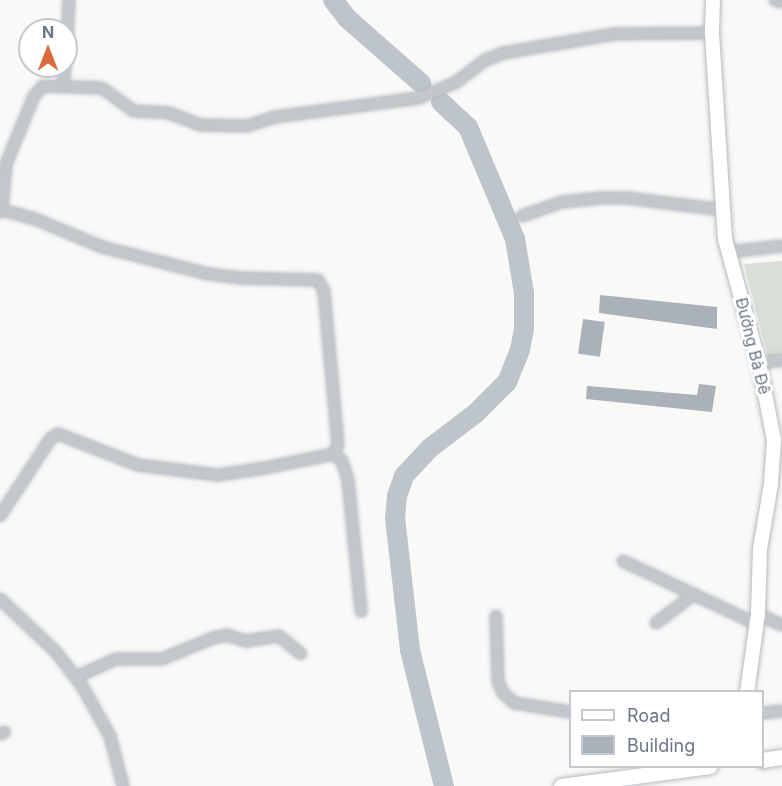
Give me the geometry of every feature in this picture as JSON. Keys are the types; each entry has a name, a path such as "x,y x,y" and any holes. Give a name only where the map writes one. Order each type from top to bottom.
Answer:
{"main road":[{"path":"764,760 782,757"},
{"path":"561,786 612,783 698,768"}],"street":[{"path":"68,18 69,0"},
{"name":"Đường Bà Đê","path":"713,0 712,33 723,210 728,252 778,431 760,549 757,619 747,690"},
{"path":"775,0 782,2"},
{"path":"334,454 338,444 337,415 321,282 314,279 232,278 195,271 102,247 60,228 1,211 6,164 34,96 43,86 102,88 134,111 169,113 201,125 247,126 275,117 418,98 455,83 486,60 503,53 614,34 712,33"},
{"path":"63,86 64,78"},
{"path":"522,216 562,202 598,198 627,198 723,210"},
{"path":"728,252 782,246"},
{"path":"759,363 782,360"},
{"path":"0,516 51,438 58,434 138,465 209,474 233,474 334,454"},
{"path":"334,454 342,461 348,480 361,611"},
{"path":"623,561 694,594 757,619 782,625"},
{"path":"656,623 694,594"},
{"path":"0,599 56,652 76,676 110,736 123,786"},
{"path":"496,616 498,681 503,693 514,703 569,712"},
{"path":"76,676 116,659 162,659 213,638 227,635 246,641 279,636 301,654"},
{"path":"764,713 782,711"}],"shaded area":[{"path":"782,261 782,355 768,357 744,264"}],"building":[{"path":"600,295 717,307 717,329 599,313"},
{"path":"583,319 605,322 600,357 578,354"},
{"path":"699,384 716,386 712,412 586,399 587,386 697,395"}],"waterway":[{"path":"333,0 348,19 422,84"},
{"path":"441,102 468,127 515,239 524,293 524,329 520,350 507,382 476,413 430,448 404,476 397,496 395,518 410,650 444,786"}]}
